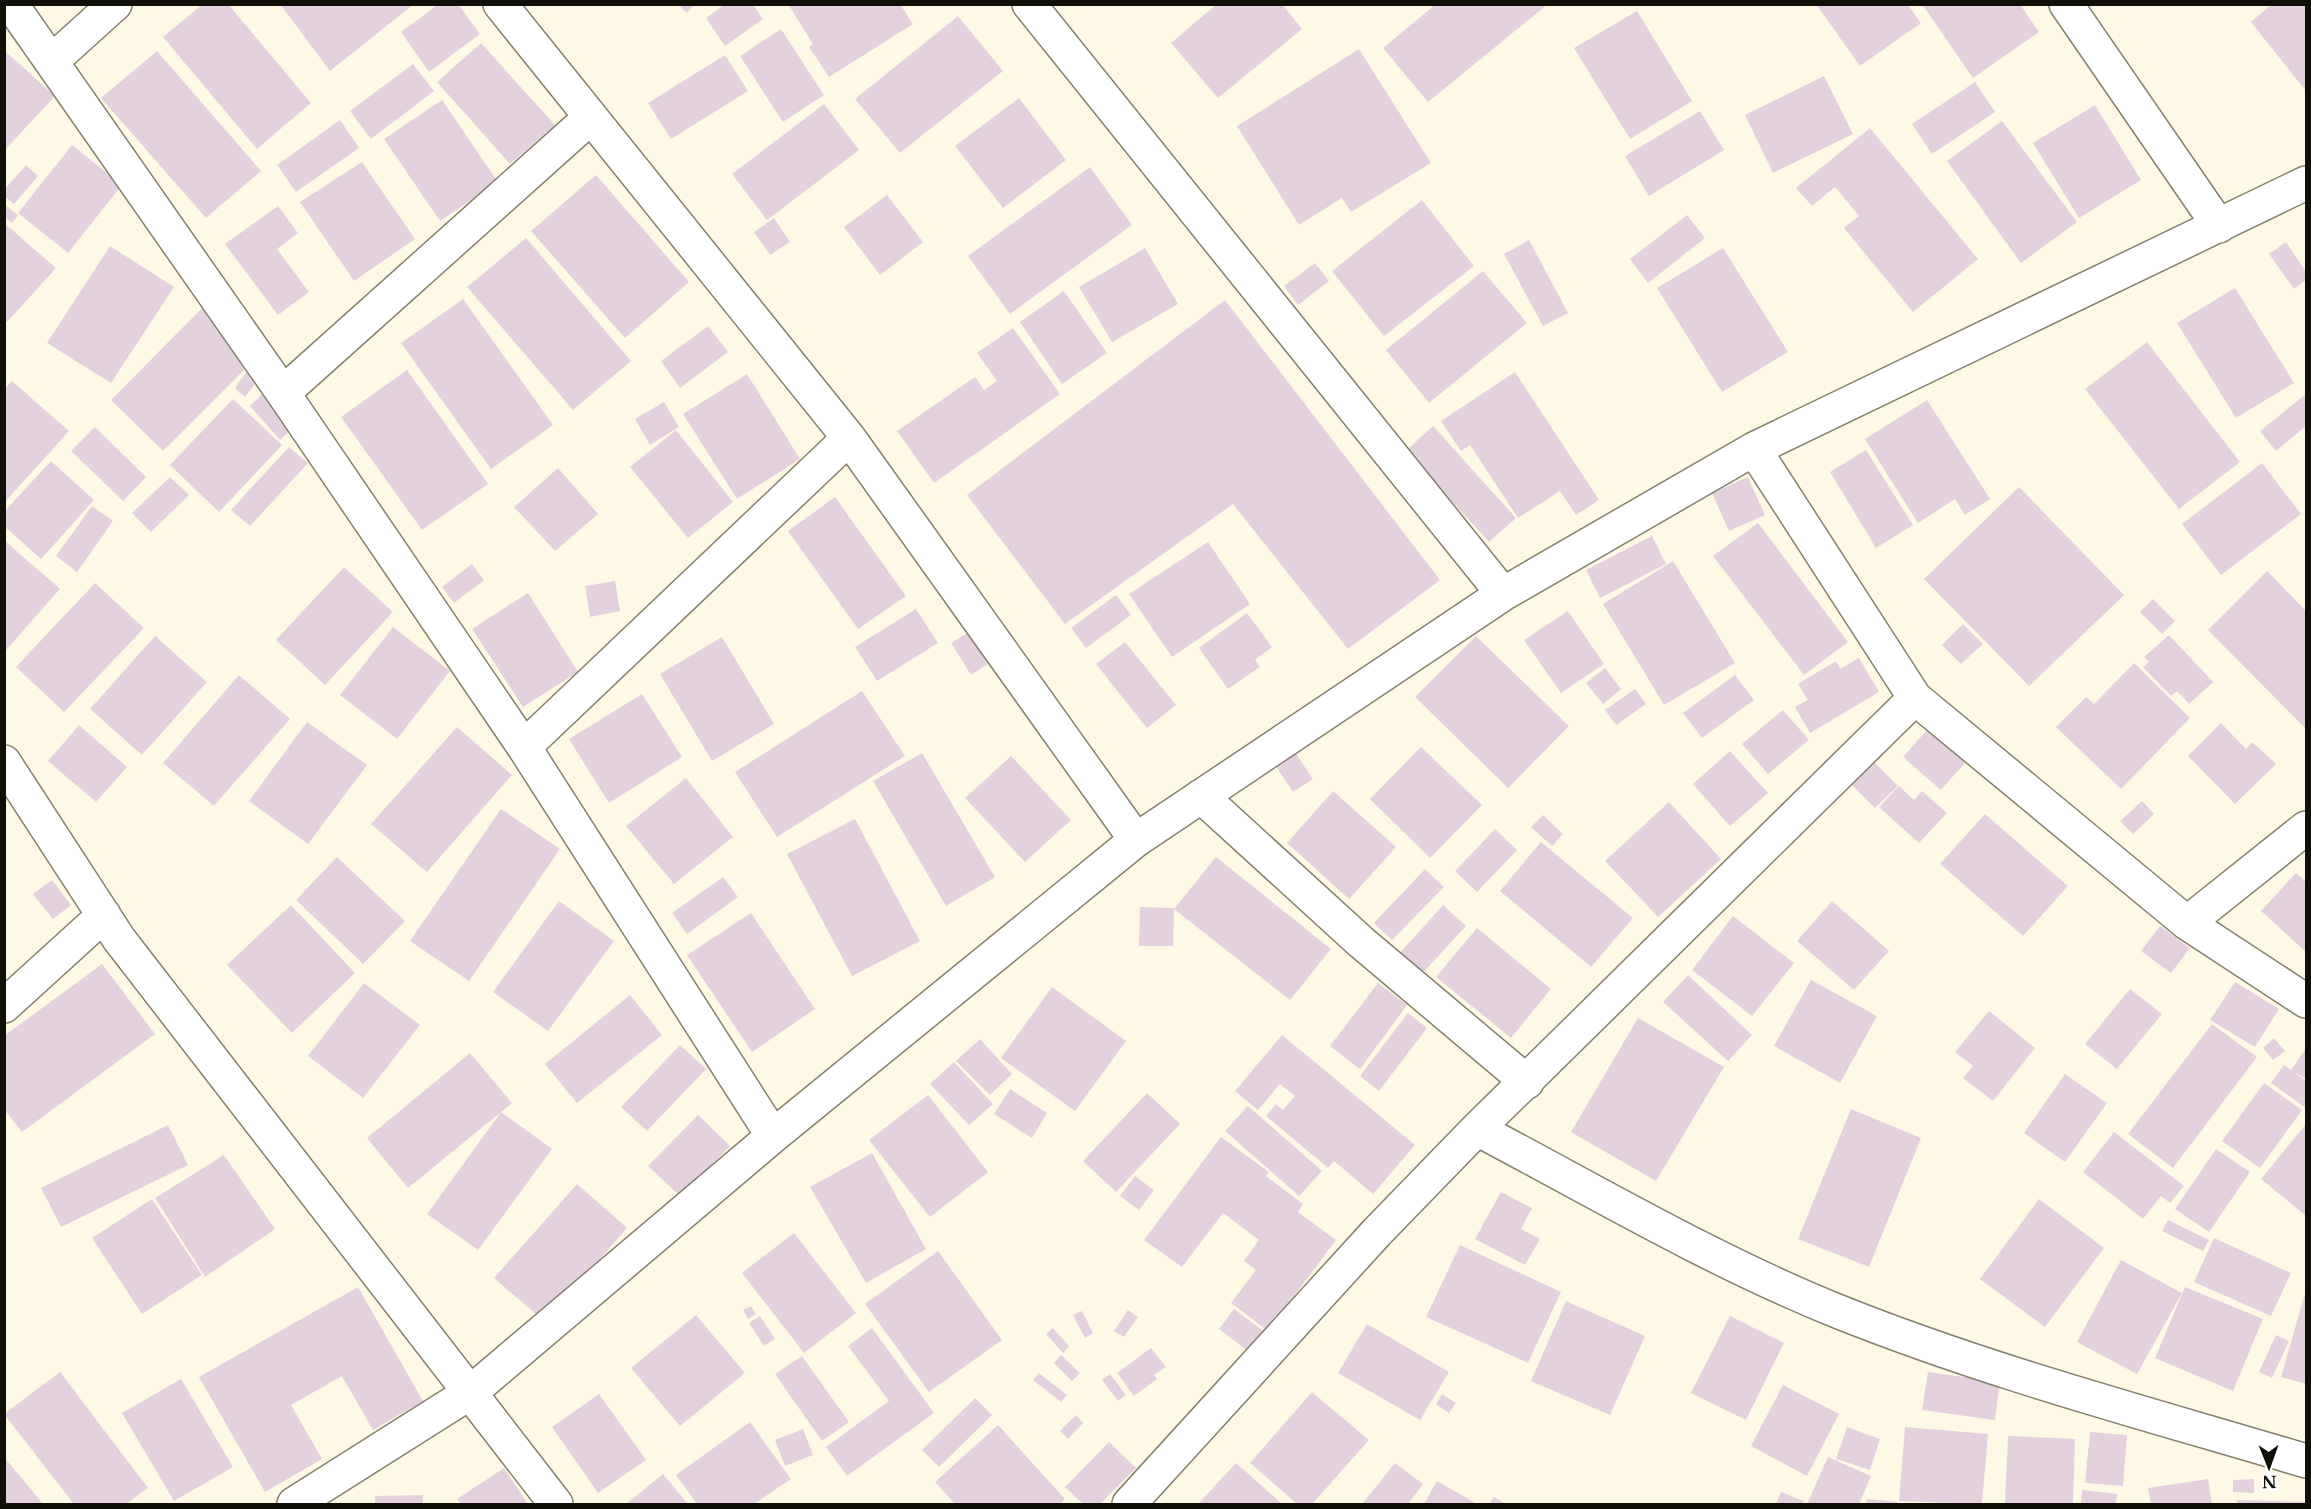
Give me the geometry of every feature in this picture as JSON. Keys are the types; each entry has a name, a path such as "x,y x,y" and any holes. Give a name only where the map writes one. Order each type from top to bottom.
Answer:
{"street":[{"path":"11,4 283,393 524,747 773,1136"},
{"path":"52,61 115,4"},
{"path":"500,4 849,438 1136,840"},
{"path":"1029,4 1503,594"},
{"path":"2079,9 2219,226"},
{"path":"283,393 591,117"},
{"path":"294,1504 333,1493 471,1392 773,1136 1136,840 1503,594 1754,449 2307,183"},
{"path":"524,747 849,438"},
{"path":"1754,449 1915,698 2187,923 2307,1001"},
{"path":"1129,1504 1377,1232 1477,1129 1915,698"},
{"path":"4,762 119,939 556,1504"},
{"path":"1201,796 1361,942 1527,1082"},
{"path":"2187,923 2307,828"},
{"path":"4,1006 104,915"},
{"path":"1477,1129 1725,1260 1835,1310 1948,1353 2307,1461"}],"building":[{"path":"203,4 228,4 311,103 257,149 163,37"},
{"path":"280,4 414,4 330,71"},
{"path":"439,4 458,4 480,34 429,72 401,32"},
{"path":"678,4 695,4 687,13"},
{"path":"725,4 753,4 763,19 725,46 706,18"},
{"path":"788,4 900,4 913,24 829,77 809,47 813,44"},
{"path":"1217,4 1282,4 1302,29 1218,98 1171,43"},
{"path":"1436,4 1548,4 1428,102 1383,48"},
{"path":"1816,4 1907,4 1921,23 1860,66"},
{"path":"1922,4 2020,4 2039,32 1973,78"},
{"path":"2272,4 2306,4 2306,91 2251,22"},
{"path":"1637,11 1692,101 1630,139 1574,48"},
{"path":"958,16 1003,71 900,153 855,99"},
{"path":"781,29 824,95 783,122 740,56"},
{"path":"481,43 555,125 510,164 437,82"},
{"path":"1359,49 1431,163 1351,212 1342,198 1299,225 1237,126"},
{"path":"4,50 55,96 4,151"},
{"path":"157,51 261,171 206,218 101,98"},
{"path":"725,55 748,91 671,139 648,103"},
{"path":"413,64 434,91 371,139 350,111"},
{"path":"1824,76 1853,134 1773,173 1745,115"},
{"path":"1975,82 1995,112 1932,154 1912,124"},
{"path":"1019,98 1066,160 1003,208 955,146"},
{"path":"442,100 498,182 440,221 384,139"},
{"path":"824,104 859,150 767,220 732,174"},
{"path":"2095,105 2141,180 2079,218 2033,143"},
{"path":"1700,111 1724,150 1649,196 1625,156"},
{"path":"340,120 359,148 296,192 277,165"},
{"path":"2002,121 2077,222 2021,263 1947,161"},
{"path":"1870,128 1978,259 1913,312 1844,228 1859,216 1835,187 1812,206 1796,188"},
{"path":"72,145 122,185 68,253 18,213"},
{"path":"362,162 415,239 354,281 300,202"},
{"path":"26,165 38,176 14,204 4,196 4,190"},
{"path":"1090,167 1132,225 1010,314 968,256"},
{"path":"596,175 689,282 625,338 531,231"},
{"path":"887,195 923,242 880,275 844,227"},
{"path":"1422,200 1474,266 1384,336 1332,271"},
{"path":"7,206 18,215 12,223 4,217"},
{"path":"278,206 298,233 277,249 309,292 278,315 225,244"},
{"path":"1687,215 1705,238 1648,283 1630,259"},
{"path":"774,218 790,242 770,255 754,232"},
{"path":"4,223 56,268 7,322 4,320"},
{"path":"526,238 631,361 573,410 467,287"},
{"path":"1529,240 1568,313 1543,326 1504,254"},
{"path":"2286,242 2306,272 2306,280 2294,289 2269,254"},
{"path":"110,246 174,287 111,383 47,343"},
{"path":"1145,248 1178,304 1112,342 1079,287"},
{"path":"1723,248 1788,352 1722,392 1657,288"},
{"path":"1315,263 1329,281 1298,305 1284,286"},
{"path":"1483,271 1527,323 1429,403 1386,350"},
{"path":"2235,288 2294,383 2236,418 2177,323"},
{"path":"1064,291 1107,353 1062,384 1020,322"},
{"path":"463,299 553,425 491,469 401,343"},
{"path":"1225,300 1440,580 1348,649 1233,504 1065,624 967,495"},
{"path":"202,308 255,359 163,451 111,400"},
{"path":"708,326 728,352 680,388 661,361"},
{"path":"1013,328 1060,394 934,483 897,431 975,377 984,390 997,381 977,353"},
{"path":"2147,342 2240,462 2179,509 2085,389"},
{"path":"250,367 261,376 245,397 235,388"},
{"path":"407,370 488,484 422,530 341,417"},
{"path":"1515,372 1599,500 1576,515 1560,491 1518,518 1470,445 1461,451 1441,421"},
{"path":"747,374 800,459 737,499 683,414"},
{"path":"12,381 69,431 4,503 4,390"},
{"path":"267,389 298,423 280,440 250,406"},
{"path":"2306,394 2306,426 2276,451 2260,431"},
{"path":"233,399 282,445 219,512 170,465"},
{"path":"1927,400 1990,499 1965,515 1955,499 1918,523 1865,439"},
{"path":"664,402 679,427 650,445 635,419"},
{"path":"1433,426 1516,518 1489,542 1406,451"},
{"path":"95,427 146,477 123,501 71,451"},
{"path":"676,430 733,502 688,538 630,467"},
{"path":"289,447 308,463 250,526 231,510"},
{"path":"1866,450 1913,525 1876,548 1830,472"},
{"path":"51,461 94,500 41,559 4,526 4,512"},
{"path":"2262,463 2301,514 2221,575 2182,524"},
{"path":"558,468 598,514 555,551 514,507"},
{"path":"170,477 189,495 151,532 132,513"},
{"path":"1748,477 1765,515 1729,531 1712,493"},
{"path":"2019,487 2124,595 2029,686 1924,579"},
{"path":"835,497 906,596 858,629 788,531"},
{"path":"92,506 113,521 77,572 56,556"},
{"path":"1758,523 1848,642 1804,675 1713,556"},
{"path":"1652,536 1666,564 1600,598 1586,570"},
{"path":"4,540 60,589 6,650 4,648"},
{"path":"1208,542 1250,604 1172,657 1129,594"},
{"path":"1673,561 1735,663 1664,705 1603,604"},
{"path":"472,564 484,580 454,603 442,587"},
{"path":"344,567 393,612 325,685 276,640"},
{"path":"2267,571 2306,611 2306,729 2208,630"},
{"path":"615,581 620,611 590,617 585,586"},
{"path":"95,583 144,628 64,712 16,667"},
{"path":"528,593 578,672 523,707 472,629"},
{"path":"1116,595 1131,615 1086,648 1071,628"},
{"path":"2153,599 2175,621 2162,634 2140,612"},
{"path":"916,609 938,643 877,681 855,647"},
{"path":"1568,611 1604,664 1561,693 1524,640"},
{"path":"1247,613 1272,647 1255,660 1260,667 1228,689 1199,648"},
{"path":"1963,624 1983,644 1961,664 1942,645"},
{"path":"393,627 450,671 397,739 340,695"},
{"path":"977,627 996,659 971,675 951,643"},
{"path":"2169,635 2213,682 2189,704 2177,691 2171,696 2143,667 2149,662 2144,657"},
{"path":"155,636 207,682 142,755 90,709"},
{"path":"1476,636 1569,726 1508,788 1415,697"},
{"path":"722,637 774,724 712,761 660,674"},
{"path":"1125,642 1176,705 1147,728 1096,664"},
{"path":"1859,658 1879,692 1810,733 1795,707 1808,700 1798,684 1836,661 1840,669"},
{"path":"2134,663 2190,718 2121,789 2056,727 2086,697 2094,704"},
{"path":"1605,668 1621,689 1603,704 1586,683"},
{"path":"239,675 290,719 214,806 163,763"},
{"path":"1735,675 1754,700 1702,738 1683,713"},
{"path":"1635,689 1646,704 1616,725 1605,710"},
{"path":"862,691 905,756 777,837 735,772"},
{"path":"642,694 682,757 609,803 569,739"},
{"path":"1783,710 1809,740 1768,774 1742,744"},
{"path":"307,722 367,765 308,844 249,801"},
{"path":"1934,722 1972,755 1941,790 1903,757"},
{"path":"2221,723 2246,749 2252,742 2276,764 2235,804 2188,756"},
{"path":"79,725 127,767 96,802 48,761"},
{"path":"457,727 512,775 427,872 371,824"},
{"path":"1421,747 1482,805 1430,858 1370,799"},
{"path":"1730,751 1768,793 1730,826 1693,784"},
{"path":"1295,752 1313,779 1293,792 1275,765"},
{"path":"922,753 995,877 946,906 873,781"},
{"path":"1011,756 1071,820 1025,862 965,798"},
{"path":"1871,759 1898,786 1875,808 1849,782"},
{"path":"686,778 733,837 674,884 626,826"},
{"path":"1899,786 1914,800 1922,791 1947,813 1919,843 1879,807"},
{"path":"1333,791 1396,847 1349,899 1287,843"},
{"path":"2142,801 2154,814 2133,834 2120,821"},
{"path":"1669,802 1721,859 1658,917 1605,861"},
{"path":"501,809 560,849 469,981 410,941"},
{"path":"1985,814 2068,886 2023,936 1940,864"},
{"path":"1543,815 1563,834 1552,846 1531,827"},
{"path":"855,819 920,941 852,976 787,854"},
{"path":"1495,829 1517,850 1477,892 1455,871"},
{"path":"1541,842 1633,918 1591,967 1500,891"},
{"path":"337,857 405,921 363,964 296,900"},
{"path":"1216,857 1331,949 1290,1000 1174,909"},
{"path":"1425,869 1444,887 1392,940 1374,923"},
{"path":"2296,873 2306,882 2306,952 2261,911"},
{"path":"723,877 738,897 687,934 672,913"},
{"path":"52,880 71,905 53,919 33,894"},
{"path":"559,901 614,941 548,1031 493,992"},
{"path":"1832,901 1889,951 1854,990 1797,941"},
{"path":"291,905 355,973 292,1033 227,965"},
{"path":"1443,905 1466,926 1421,975 1399,954"},
{"path":"1140,907 1174,908 1173,946 1139,946"},
{"path":"751,913 815,1009 752,1052 687,955"},
{"path":"1733,916 1794,963 1752,1016 1692,970"},
{"path":"2160,926 2190,948 2171,973 2141,951"},
{"path":"1477,928 1551,989 1511,1038 1436,977"},
{"path":"102,964 155,1034 22,1132 4,1109 4,1036"},
{"path":"1688,975 1752,1035 1728,1061 1663,1002"},
{"path":"1811,980 1877,1016 1840,1083 1774,1046"},
{"path":"2235,982 2279,1009 2255,1047 2210,1020"},
{"path":"364,983 420,1025 363,1098 308,1056"},
{"path":"1378,983 1407,1005 1360,1069 1330,1046"},
{"path":"1052,987 1126,1041 1075,1111 1001,1058"},
{"path":"2130,989 2162,1014 2117,1069 2085,1044"},
{"path":"630,995 662,1035 577,1103 545,1064"},
{"path":"1989,1011 2035,1048 1993,1101 1963,1078 1973,1066 1955,1052"},
{"path":"1408,1013 1427,1028 1379,1091 1360,1076"},
{"path":"1638,1018 1724,1067 1656,1181 1571,1132"},
{"path":"2212,1024 2257,1057 2173,1168 2128,1134"},
{"path":"1282,1035 1415,1145 1373,1194 1334,1161 1328,1168 1266,1116 1276,1104 1283,1110 1295,1096 1280,1084 1258,1110 1235,1091"},
{"path":"2274,1038 2285,1051 2273,1060 2263,1048"},
{"path":"980,1039 1012,1074 990,1095 956,1061"},
{"path":"680,1045 706,1069 647,1131 621,1107"},
{"path":"2306,1048 2306,1079 2294,1072 2306,1081 2306,1108 2271,1083 2284,1065 2291,1070"},
{"path":"470,1053 512,1103 408,1188 367,1138"},
{"path":"954,1062 993,1104 969,1125 930,1084"},
{"path":"2065,1074 2107,1103 2065,1162 2024,1133"},
{"path":"2264,1083 2302,1110 2260,1168 2222,1141"},
{"path":"1010,1089 1047,1113 1032,1138 994,1114"},
{"path":"1147,1093 1180,1124 1116,1192 1083,1161"},
{"path":"928,1095 988,1172 930,1217 869,1140"},
{"path":"1248,1106 1322,1171 1299,1196 1225,1131"},
{"path":"1851,1109 1921,1138 1869,1267 1798,1239"},
{"path":"501,1112 552,1149 478,1250 427,1214"},
{"path":"698,1115 730,1146 680,1196 648,1166"},
{"path":"2306,1124 2306,1216 2261,1179"},
{"path":"168,1125 188,1165 61,1227 41,1188"},
{"path":"2114,1132 2184,1186 2170,1203 2161,1196 2143,1219 2083,1172"},
{"path":"1221,1137 1269,1172 1266,1176 1303,1204 1298,1212 1336,1240 1268,1331 1231,1303 1256,1270 1244,1261 1259,1240 1223,1213 1182,1267 1144,1240"},
{"path":"2216,1149 2250,1172 2209,1232 2175,1209"},
{"path":"872,1153 926,1249 866,1283 810,1187"},
{"path":"224,1155 275,1229 205,1277 155,1198"},
{"path":"1135,1176 1154,1190 1139,1210 1120,1196"},
{"path":"577,1184 627,1228 545,1322 494,1278"},
{"path":"1501,1192 1532,1208 1521,1229 1540,1239 1525,1265 1475,1239"},
{"path":"152,1199 202,1275 142,1314 92,1238"},
{"path":"2039,1199 2104,1248 2045,1327 1980,1279"},
{"path":"2168,1220 2209,1240 2203,1251 2162,1231"},
{"path":"794,1233 856,1313 804,1353 742,1273"},
{"path":"2214,1238 2291,1273 2271,1316 2194,1282"},
{"path":"1460,1245 1561,1292 1528,1363 1426,1317"},
{"path":"938,1251 1002,1340 929,1392 865,1304"},
{"path":"2121,1260 2182,1293 2137,1374 2077,1342"},
{"path":"358,1287 423,1401 373,1430 342,1376 291,1405 322,1459 265,1492 199,1377"},
{"path":"2185,1287 2263,1319 2233,1391 2155,1358"},
{"path":"2306,1290 2306,1384 2281,1377"},
{"path":"1566,1301 1645,1336 1610,1415 1531,1381"},
{"path":"751,1306 756,1314 748,1319 743,1310"},
{"path":"1234,1309 1265,1332 1249,1352 1219,1329"},
{"path":"1128,1310 1138,1317 1124,1337 1114,1331"},
{"path":"1082,1311 1093,1333 1085,1338 1073,1315"},
{"path":"696,1315 745,1373 680,1426 631,1368"},
{"path":"760,1316 775,1339 764,1346 749,1323"},
{"path":"1730,1316 1784,1343 1746,1420 1691,1393"},
{"path":"1367,1324 1449,1372 1420,1420 1338,1373"},
{"path":"872,1328 934,1413 847,1476 826,1447 889,1401 848,1346"},
{"path":"1053,1328 1069,1346 1063,1353 1046,1334"},
{"path":"2276,1335 2289,1341 2272,1378 2259,1372"},
{"path":"1151,1348 1166,1367 1154,1375 1157,1379 1134,1396 1117,1373"},
{"path":"1061,1355 1080,1373 1072,1381 1054,1363"},
{"path":"802,1356 849,1422 822,1441 775,1374"},
{"path":"60,1372 148,1488 126,1504 74,1504 4,1414"},
{"path":"1928,1372 2000,1382 1995,1420 1922,1410"},
{"path":"1039,1373 1067,1395 1061,1402 1033,1380"},
{"path":"1110,1374 1126,1395 1118,1401 1102,1380"},
{"path":"181,1379 233,1467 174,1501 122,1413"},
{"path":"1783,1385 1839,1414 1807,1476 1751,1446"},
{"path":"1312,1392 1369,1440 1312,1504 1297,1504 1250,1463"},
{"path":"599,1394 646,1460 598,1493 552,1427"},
{"path":"1442,1394 1456,1403 1449,1413 1436,1404"},
{"path":"975,1398 992,1415 939,1467 922,1450"},
{"path":"1076,1415 1083,1423 1068,1439 1060,1431"},
{"path":"750,1422 791,1479 754,1504 697,1504 676,1475"},
{"path":"998,1425 1065,1499 1060,1504 955,1504 935,1482"},
{"path":"1847,1427 1880,1439 1870,1470 1836,1459"},
{"path":"1905,1427 1988,1434 1982,1504 1899,1501"},
{"path":"803,1429 813,1455 785,1466 775,1440"},
{"path":"2090,1432 2127,1435 2123,1486 2085,1483"},
{"path":"2008,1436 2075,1439 2073,1504 2005,1504"},
{"path":"1109,1442 1136,1468 1100,1504 1083,1504 1065,1487"},
{"path":"4,1457 43,1504 4,1504"},
{"path":"1828,1457 1871,1476 1859,1504 1807,1504"},
{"path":"1236,1463 1282,1504 1198,1504"},
{"path":"1395,1463 1423,1484 1408,1504 1362,1504"},
{"path":"504,1468 528,1504 461,1504 457,1499"},
{"path":"663,1474 688,1504 626,1504"},
{"path":"2208,1479 2212,1504 2151,1504 2148,1488"},
{"path":"2254,1479 2254,1493 2233,1492 2233,1480"},
{"path":"1437,1481 1477,1504 1424,1504"},
{"path":"2082,1490 2117,1494 2116,1504 2081,1504"},
{"path":"1781,1492 1804,1501 1802,1504 1776,1504"},
{"path":"423,1495 423,1504 375,1504 375,1496"},
{"path":"1494,1497 1506,1504 1489,1504"},
{"path":"1867,1499 1898,1502 1897,1504 1866,1504"},
{"path":"2237,1500 2306,1502 2306,1504 2237,1504"}]}
